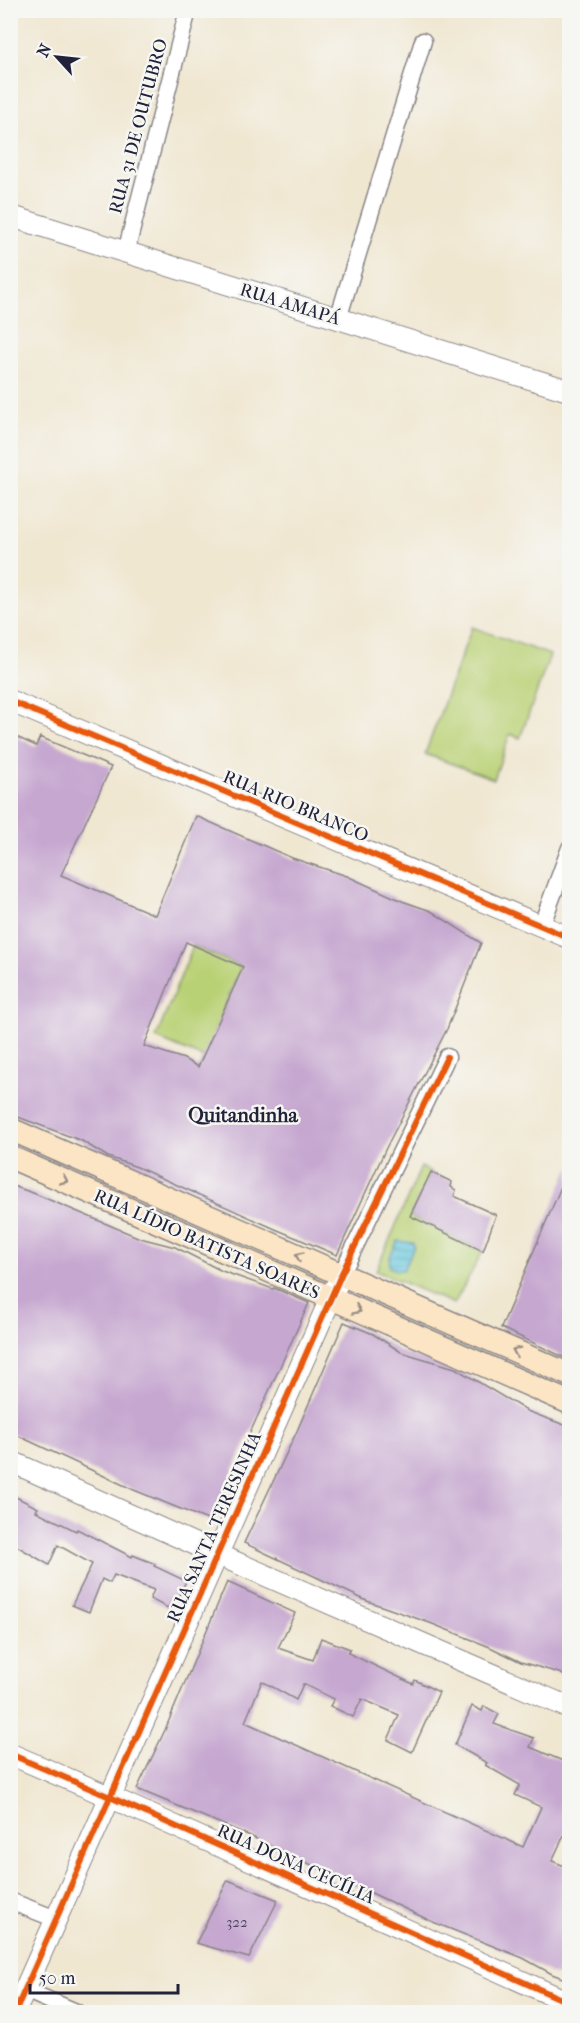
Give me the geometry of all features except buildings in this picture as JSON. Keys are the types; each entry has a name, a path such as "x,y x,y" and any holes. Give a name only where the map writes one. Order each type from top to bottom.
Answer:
{"main road":[{"name":"RUA LÍDIO BATISTA SOARES","path":"10,1129 561,1371"},
{"name":"RUA LÍDIO BATISTA SOARES","path":"10,1156 570,1403"},
{"path":"112,1201 121,1178"},
{"path":"541,1391 561,1371"}],"street":[{"name":"RUA 31 DE OUTUBRO","path":"126,252 189,10"},
{"path":"338,319 423,41"},
{"name":"RUA AMAPÁ","path":"10,216 570,392"},
{"name":"RUA RIO BRANCO","path":"10,702 570,938"},
{"path":"542,927 570,848"},
{"name":"RUA SANTA TERESINHA","path":"15,2013 341,1275 447,1057"},
{"path":"10,1461 570,1708"},
{"name":"RUA DONA CECÍLIA","path":"10,1754 570,2003"},
{"path":"10,1901 56,1919"},
{"path":"25,1990 76,2013"}],"green space":[{"path":"472,627 550,655 520,738 510,734 494,779 425,754"},
{"path":"193,946 241,966 204,1058 156,1038"},
{"path":"421,1167 431,1172 410,1216 483,1251 454,1304 376,1271"}],"water":[{"path":"398,1241 413,1243 414,1247 403,1270 389,1267 390,1256"}],"cycle path":[{"path":"10,701 570,938"},
{"path":"15,2012 341,1275 447,1057"},
{"path":"10,1754 570,2003"}],"district":[{"name":"Quitandinha","path":"243,1115"}]}
